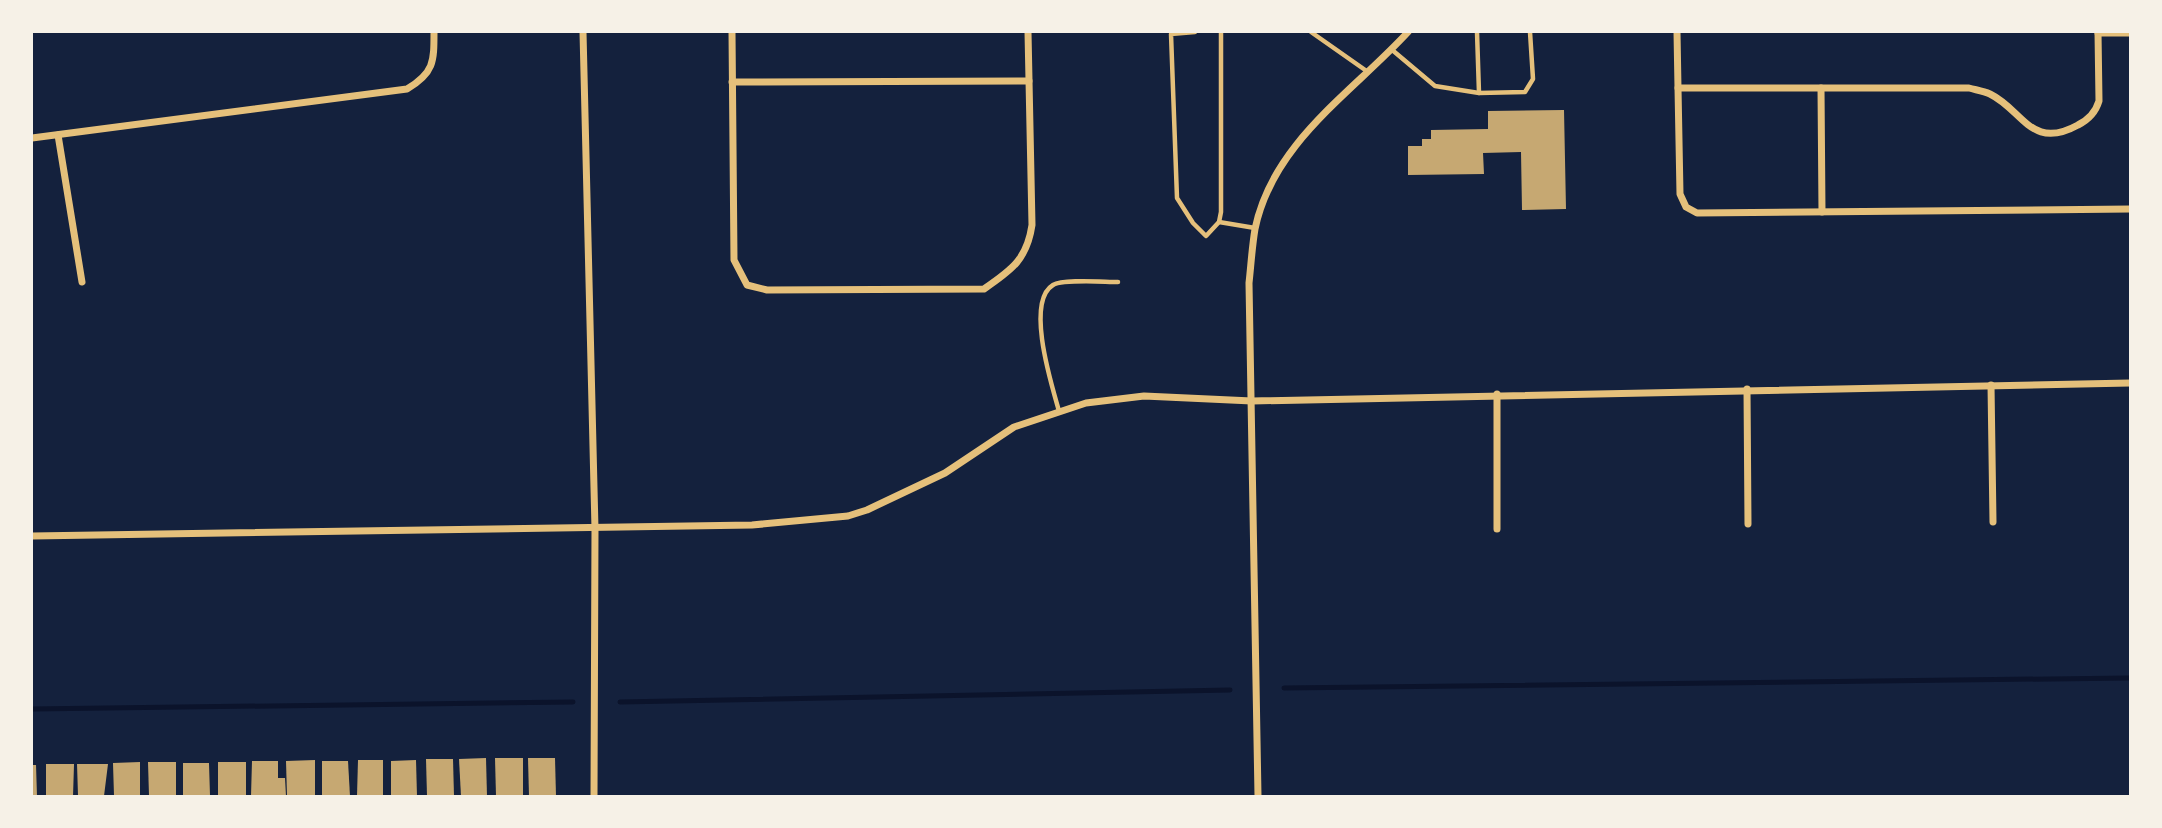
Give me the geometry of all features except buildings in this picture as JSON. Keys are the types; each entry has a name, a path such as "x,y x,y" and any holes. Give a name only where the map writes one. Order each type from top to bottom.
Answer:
{"street":[{"path":"32,138 407,89 426,78 434,58 433,32"},
{"path":"583,32 595,528 594,796"},
{"path":"732,32 734,260 747,285 767,290 984,289 1006,274 1028,250 1032,225 1028,32"},
{"path":"1258,796 1250,283 1255,228 1279,168 1320,115 1369,72 1408,32"},
{"path":"1677,32 1680,194 1686,206 1697,213 2130,209"},
{"path":"1678,88 1969,88 1991,95 2035,130 2049,133 2067,131 2084,122 2099,101 2098,32 2130,33"},
{"path":"732,82 1029,80"},
{"path":"1821,88 1822,212"},
{"path":"58,135 82,282"},
{"path":"32,536 752,525 848,516 904,494 945,473 1014,427 1086,403 1144,396 1252,401 2130,383"},
{"path":"1991,385 1993,522"},
{"path":"1747,389 1748,524"},
{"path":"1497,394 1497,529"}],"lane":[{"path":"1195,32 1171,34 1177,198 1193,223 1206,236 1219,222 1221,32"},
{"path":"1311,32 1369,72"},
{"path":"1476,32 1479,93"},
{"path":"1391,48 1435,86 1479,93 1525,92 1533,79 1530,32"},
{"path":"1219,222 1255,228"},
{"path":"1059,411 1044,358 1041,312 1046,291 1055,283 1118,282"}],"waterway":[{"path":"1284,688 2129,678"},
{"path":"620,702 1230,690"},
{"path":"32,709 573,702"}]}
